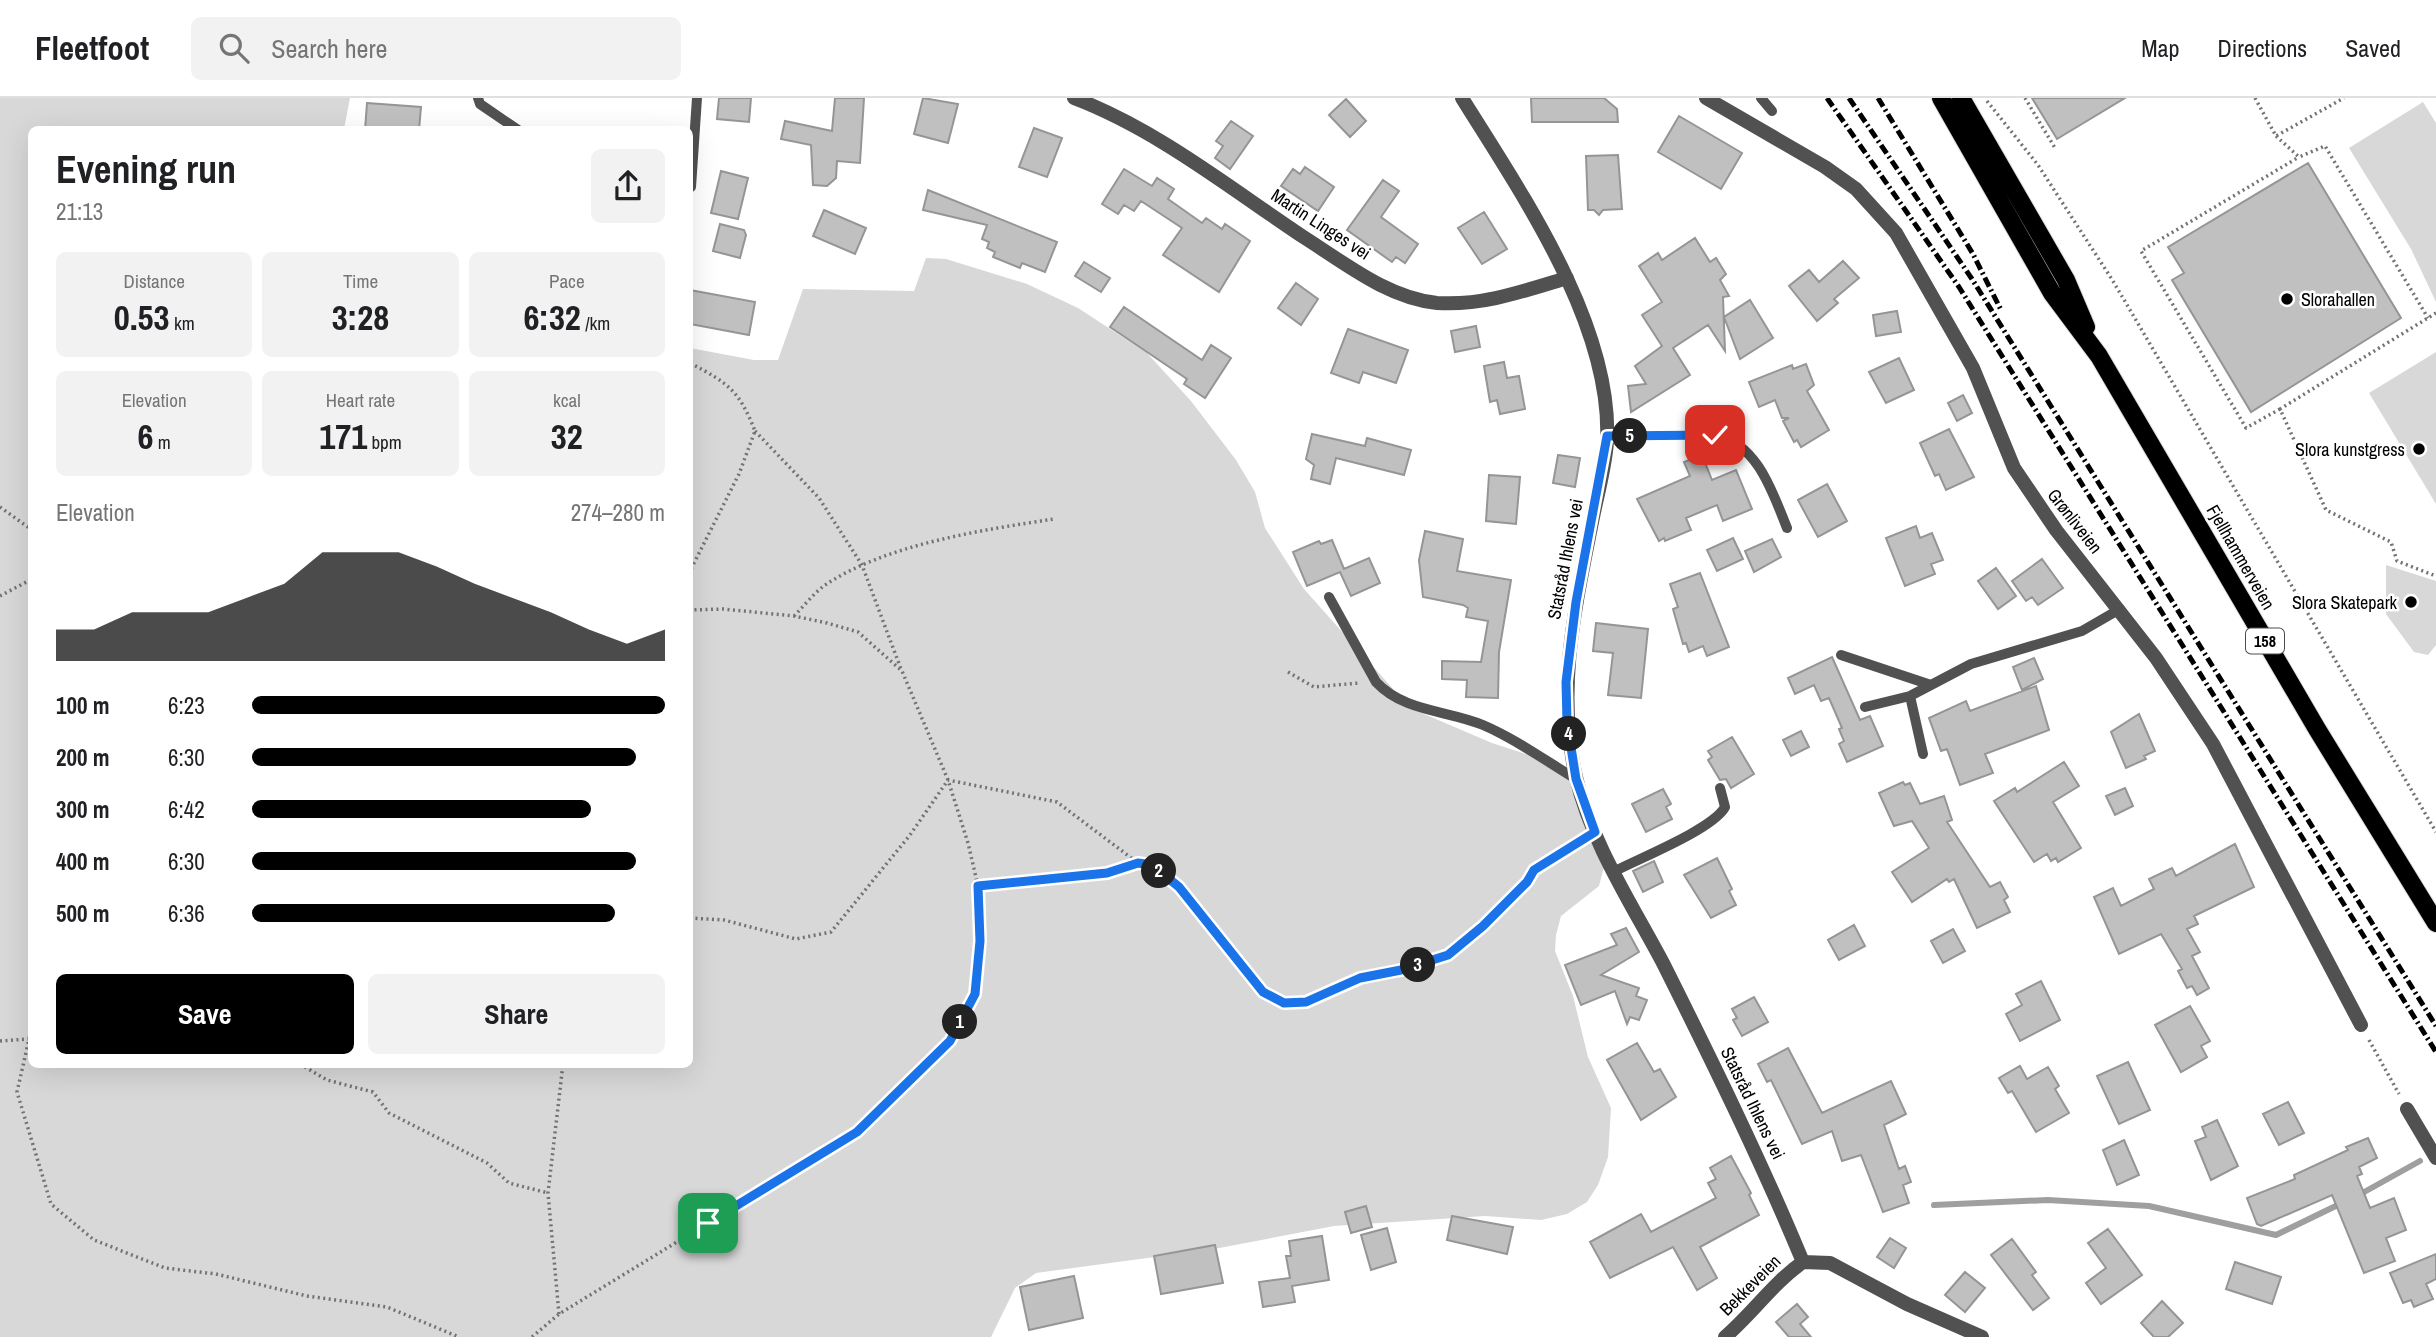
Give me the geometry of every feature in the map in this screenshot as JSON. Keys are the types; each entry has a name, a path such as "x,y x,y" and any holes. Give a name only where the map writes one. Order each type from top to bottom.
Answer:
{"main road":[{"name":"Fjellhammerveien","path":"1941,98 2052,293 2099,356 2310,718 2436,923"},
{"name":"Fjellhammerveien","path":"1961,98 2066,280 2099,356"}],"street":[{"name":"Martin Linges vei","path":"1074,98 1137,127 1355,271 1416,300 1457,303 1482,301 1567,278"},
{"name":"Statsråd Ihlens vei","path":"1462,98 1540,226 1567,278 1593,349 1601,384 1607,436 1569,646 1567,722 1576,779 1595,832 1757,1155 1803,1262"},
{"name":"Grønliveien","path":"1706,98 1825,167 1856,189 1896,233 1973,368 2014,468 2056,530 2120,609 2213,744 2361,1025"},
{"path":"2407,1109 2436,1158"},
{"name":"Bekkeveien","path":"1726,1337 1751,1314 1781,1277 1803,1262"},
{"path":"1803,1262 1830,1263 1907,1304 1982,1337"}],"lane":[{"path":"478,98 480,104 512,126"},
{"path":"693,157 697,98"},
{"path":"1761,98 1772,111"},
{"path":"1607,436 1715,435 1728,438 1756,462 1787,528"},
{"path":"1329,597 1376,682 1397,700 1480,724 1504,735 1576,779"},
{"path":"1865,707 1910,696 1971,664 2082,631 2120,609"},
{"path":"1841,655 1931,685"},
{"path":"1910,696 1923,754"},
{"path":"1615,871 1698,830 1722,813 1725,807 1720,788"}],"path":[{"path":"1985,98 2039,165 2113,281 2436,832"},
{"path":"2025,98 2056,148"},
{"path":"2255,98 2276,136 2299,157"},
{"path":"2276,136 2344,98"},
{"path":"2428,318 2325,146 2299,157 2141,251 2246,428 2280,410 2428,318 2436,313"},
{"path":"532,1336 559,1314 857,1132 950,1041 975,994 980,941 978,886 968,843 947,780 862,565 819,498 755,431 743,400 720,378 693,364"},
{"path":"2280,410 2326,510 2391,542 2397,561 2436,576"},
{"path":"693,564 739,474 755,431"},
{"path":"0,507 28,527"},
{"path":"794,616 823,587 862,565 1003,527 1054,519"},
{"path":"0,596 28,581"},
{"path":"693,610 723,609 794,616 858,632 880,648 902,671"},
{"path":"1288,673 1314,687 1376,682"},
{"path":"947,780 1057,802 1138,863"},
{"path":"693,918 724,920 796,939 831,932 910,835 947,780"},
{"path":"978,886 1107,873 1138,863 1152,865 1179,887 1263,992 1284,1003 1306,1002 1360,978 1401,970 1448,955 1483,926 1527,882 1534,870 1595,832"},
{"path":"2361,1025 2407,1109"},
{"path":"0,1041 28,1039"},
{"path":"28,1043 17,1092 51,1203 94,1240 165,1268 216,1274 307,1296 387,1307 459,1337"},
{"path":"307,1068 327,1080 373,1092 389,1113 487,1163 509,1183 548,1194"},
{"path":"559,1314 548,1194 563,1068"}],"shaded area":[{"path":"0,98 350,98 345,126 28,126 28,1068 693,1068 693,349 754,360 778,360 803,289 914,291 926,258 946,259 1027,284 1078,308 1147,353 1191,401 1236,460 1255,492 1265,528 1304,589 1410,708 1492,743 1545,760 1568,773 1604,867 1599,886 1561,916 1556,935 1555,951 1573,996 1588,1057 1611,1108 1608,1157 1598,1185 1587,1202 1567,1214 1541,1220 1485,1216 1334,1226 1214,1249 1036,1273 1015,1288 991,1337 0,1337"},
{"path":"2423,102 2436,123 2436,302 2411,249 2349,148"},
{"name":"Slora kunstgress","path":"2436,352 2436,504 2369,393"},
{"name":"Slora Skatepark","path":"2386,565 2436,581 2436,645 2428,655 2414,652 2386,614"}],"building":[{"path":"719,98 751,98 749,122 717,119"},
{"path":"835,98 864,98 860,163 837,161 836,178 827,186 813,185 811,145 781,139 785,121 832,131"},
{"path":"923,98 958,104 948,143 914,134"},
{"path":"1531,98 1604,98 1617,109 1618,122 1532,122"},
{"path":"2032,98 2125,98 2057,139"},
{"path":"1346,99 1366,121 1350,137 1329,115"},
{"path":"367,103 421,107 419,126 365,126"},
{"path":"1679,116 1742,153 1721,189 1658,152"},
{"path":"1231,121 1253,136 1230,169 1215,158 1223,146 1216,141"},
{"path":"1034,128 1062,138 1047,177 1019,167"},
{"path":"1618,155 1622,209 1603,210 1599,215 1594,210 1588,210 1586,156"},
{"name":"Slorahallen","path":"2308,163 2401,318 2251,412 2172,280 2184,273 2168,247"},
{"path":"1305,167 1334,187 1318,211 1281,186 1293,169 1300,174"},
{"path":"1124,169 1152,186 1157,178 1174,189 1168,199 1202,223 1206,218 1222,229 1225,224 1250,241 1219,292 1163,255 1182,228 1141,201 1134,211 1124,205 1118,214 1102,204"},
{"path":"721,171 748,178 738,219 711,213"},
{"path":"1383,180 1399,191 1381,217 1418,244 1405,263 1396,257 1392,262 1347,230"},
{"path":"928,190 1057,242 1045,272 1022,263 1020,268 993,257 995,252 987,248 989,242 982,239 987,225 923,210"},
{"path":"824,210 866,228 855,254 813,236"},
{"path":"1484,212 1507,249 1482,264 1458,228"},
{"path":"720,224 744,230 746,235 740,258 713,251"},
{"path":"1695,238 1710,262 1716,258 1726,274 1720,280 1729,296 1723,297 1725,351 1708,325 1673,348 1690,375 1631,412 1628,386 1646,384 1635,366 1662,346 1642,315 1662,302 1639,266 1658,253 1662,260"},
{"path":"1843,261 1859,278 1834,299 1838,303 1817,321 1789,286 1809,270 1819,282"},
{"path":"1084,262 1110,278 1101,292 1075,276"},
{"path":"1296,283 1318,299 1301,325 1278,308"},
{"path":"693,291 755,302 749,335 693,325"},
{"path":"1750,300 1773,338 1740,359 1724,317"},
{"path":"1124,307 1202,360 1211,345 1231,358 1205,398 1184,384 1187,379 1110,327"},
{"path":"1897,311 1901,332 1876,336 1873,315"},
{"path":"1476,326 1480,347 1455,352 1451,331"},
{"path":"1348,329 1408,350 1396,383 1363,372 1359,383 1331,373"},
{"path":"1899,358 1914,390 1886,403 1869,372"},
{"path":"1504,362 1507,378 1519,376 1525,409 1500,414 1497,400 1490,402 1484,366"},
{"path":"1806,364 1814,385 1807,391 1829,430 1801,447 1797,440 1794,442 1783,421 1789,418 1782,418 1775,400 1759,407 1749,382 1792,365 1793,369"},
{"path":"1963,395 1972,413 1957,421 1948,403"},
{"path":"1949,429 1974,477 1946,490 1939,474 1935,476 1920,443"},
{"path":"1312,434 1365,446 1367,438 1411,450 1404,475 1336,458 1330,484 1311,479 1314,465 1306,459"},
{"path":"1558,455 1580,458 1575,487 1553,483"},
{"path":"1702,455 1712,480 1736,470 1752,509 1723,521 1717,505 1686,518 1691,530 1659,541 1637,499 1690,476 1684,462"},
{"path":"1489,475 1520,477 1516,524 1486,521"},
{"path":"1827,484 1847,521 1818,537 1798,500"},
{"path":"1916,526 1920,538 1932,533 1943,560 1931,564 1935,574 1905,586 1886,538"},
{"path":"1425,531 1463,539 1457,571 1511,580 1499,652 1498,698 1466,697 1467,680 1442,679 1442,661 1481,662 1488,621 1466,617 1468,608 1463,605 1423,597 1419,560"},
{"path":"1733,538 1743,559 1717,571 1707,550"},
{"path":"1772,539 1781,557 1754,572 1745,551"},
{"path":"1332,540 1344,569 1369,558 1380,583 1351,596 1340,572 1307,586 1293,552 1319,541 1321,544"},
{"path":"2042,559 2063,588 2038,605 2032,597 2026,601 2012,581"},
{"path":"1996,568 2016,596 1998,609 1978,581"},
{"path":"1700,573 1729,647 1707,656 1703,646 1689,652 1686,643 1683,644 1673,609 1678,607 1670,584"},
{"path":"1596,623 1648,629 1641,698 1608,695 1613,653 1593,651"},
{"path":"1832,657 1860,720 1870,716 1883,746 1847,762 1839,744 1844,741 1839,729 1842,728 1829,698 1821,701 1814,685 1795,694 1788,678"},
{"path":"2034,658 2043,679 2022,690 2013,667"},
{"path":"2036,686 2049,730 1985,754 1993,773 1960,785 1947,749 1941,751 1929,718 1966,701 1970,711"},
{"path":"2139,714 2155,751 2144,756 2146,759 2126,768 2111,732"},
{"path":"1801,731 1809,747 1791,756 1783,740"},
{"path":"1732,737 1754,774 1731,788 1726,779 1720,780 1708,760 1712,757 1708,751"},
{"path":"2064,762 2079,786 2053,802 2081,848 2058,862 2056,858 2051,861 2047,854 2034,862 1994,801 2015,788 2017,792"},
{"path":"1903,782 1905,785 1910,783 1920,804 1944,796 1952,820 1947,822 1990,887 2000,882 2008,897 2004,900 2010,912 1977,928 1954,879 1949,882 1947,879 1912,902 1892,872 1929,848 1912,821 1894,826 1879,793"},
{"path":"2125,788 2133,806 2115,815 2106,796"},
{"path":"1663,789 1671,804 1666,807 1672,819 1646,832 1632,804"},
{"path":"2235,844 2254,887 2194,916 2198,924 2187,929 2200,952 2192,956 2209,988 2197,995 2192,986 2187,988 2178,971 2182,969 2161,934 2119,954 2094,897 2113,888 2121,906 2154,889 2149,879 2172,868 2176,876"},
{"path":"1717,858 1732,889 1729,891 1736,905 1711,918 1684,875"},
{"path":"1654,861 1663,882 1643,892 1633,871"},
{"path":"1854,925 1865,946 1839,960 1828,940"},
{"path":"1626,928 1639,952 1601,975 1639,988 1636,996 1647,1000 1639,1020 1630,1017 1627,1024 1615,991 1581,1005 1565,965 1617,945 1611,934"},
{"path":"1953,929 1965,951 1943,963 1931,941"},
{"path":"2041,981 2060,1020 2020,1041 2006,1014 2022,1005 2016,994"},
{"path":"1754,997 1768,1022 1742,1036 1733,1020 1737,1018 1732,1009"},
{"path":"2190,1006 2210,1041 2201,1046 2207,1057 2181,1072 2155,1025"},
{"path":"1637,1043 1654,1072 1660,1069 1676,1097 1641,1120 1607,1060"},
{"path":"1788,1048 1822,1113 1891,1081 1906,1114 1884,1125 1899,1169 1905,1166 1911,1182 1903,1185 1909,1203 1883,1212 1861,1155 1842,1161 1832,1131 1802,1144 1771,1080 1767,1082 1758,1064"},
{"path":"2128,1062 2150,1110 2119,1124 2097,1076"},
{"path":"2020,1066 2027,1079 2048,1067 2059,1086 2055,1089 2069,1113 2036,1132 2012,1091 2008,1093 1999,1078"},
{"path":"2288,1102 2304,1133 2279,1145 2263,1114"},
{"path":"2217,1120 2238,1166 2211,1180 2195,1141 2206,1137 2202,1127"},
{"path":"2368,1138 2377,1158 2359,1167 2362,1174 2357,1176 2370,1208 2394,1198 2406,1230 2386,1238 2395,1261 2364,1273 2332,1195 2261,1226 2257,1224 2247,1198 2295,1179 2294,1175"},
{"path":"2124,1140 2139,1175 2117,1185 2103,1150"},
{"path":"1731,1156 1751,1193 1749,1195 1759,1215 1700,1247 1717,1278 1697,1290 1673,1247 1610,1278 1590,1242 1641,1214 1651,1232 1716,1198 1708,1183 1716,1179 1710,1168"},
{"path":"1366,1206 1372,1227 1351,1233 1345,1212"},
{"path":"1452,1216 1513,1227 1507,1254 1447,1240"},
{"path":"1387,1228 1396,1262 1371,1270 1361,1235"},
{"path":"2108,1229 2142,1275 2101,1304 2086,1283 2106,1268 2088,1243"},
{"path":"1322,1236 1329,1280 1292,1286 1295,1302 1263,1307 1259,1282 1290,1278 1286,1256 1291,1256 1289,1241"},
{"path":"1890,1238 1906,1248 1894,1268 1877,1257"},
{"path":"2012,1239 2036,1272 2032,1275 2049,1298 2033,1310 1991,1255"},
{"path":"1215,1245 1223,1283 1161,1294 1154,1256"},
{"path":"2436,1254 2436,1279 2426,1284 2433,1299 2414,1307 2411,1300 2403,1303 2390,1273"},
{"path":"2235,1262 2281,1277 2272,1304 2226,1289"},
{"path":"1965,1272 1985,1288 1965,1312 1945,1295"},
{"path":"1074,1276 1083,1318 1029,1330 1020,1287"},
{"path":"2162,1301 2183,1323 2168,1337 2154,1337 2141,1323"},
{"path":"1797,1304 1808,1317 1800,1324 1811,1337 1789,1337 1776,1322"}],"waterway":[{"path":"2357,1196 2420,1161"},
{"path":"1934,1205 2048,1200 2149,1206 2276,1235 2344,1202"}],"railway":[{"path":"1827,98 1959,287 2436,1052"},
{"path":"1849,98 1972,279 2436,1026"},
{"path":"1878,98 1973,254 2001,310"}],"place":[{"name":"Slorahallen","path":"2287,299"},
{"name":"Slora kunstgress","path":"2419,449"},
{"name":"Slora Skatepark","path":"2411,602"}],"route":[{"path":"708,1223 857,1132 950,1041 975,994 980,941 978,886 1107,873 1138,863 1152,865 1179,887 1263,992 1284,1003 1306,1002 1333,987 1360,978 1401,970 1448,955 1483,926 1527,882 1534,870 1595,832 1576,779 1567,722 1566,682 1576,602 1607,436 1715,435"}]}
